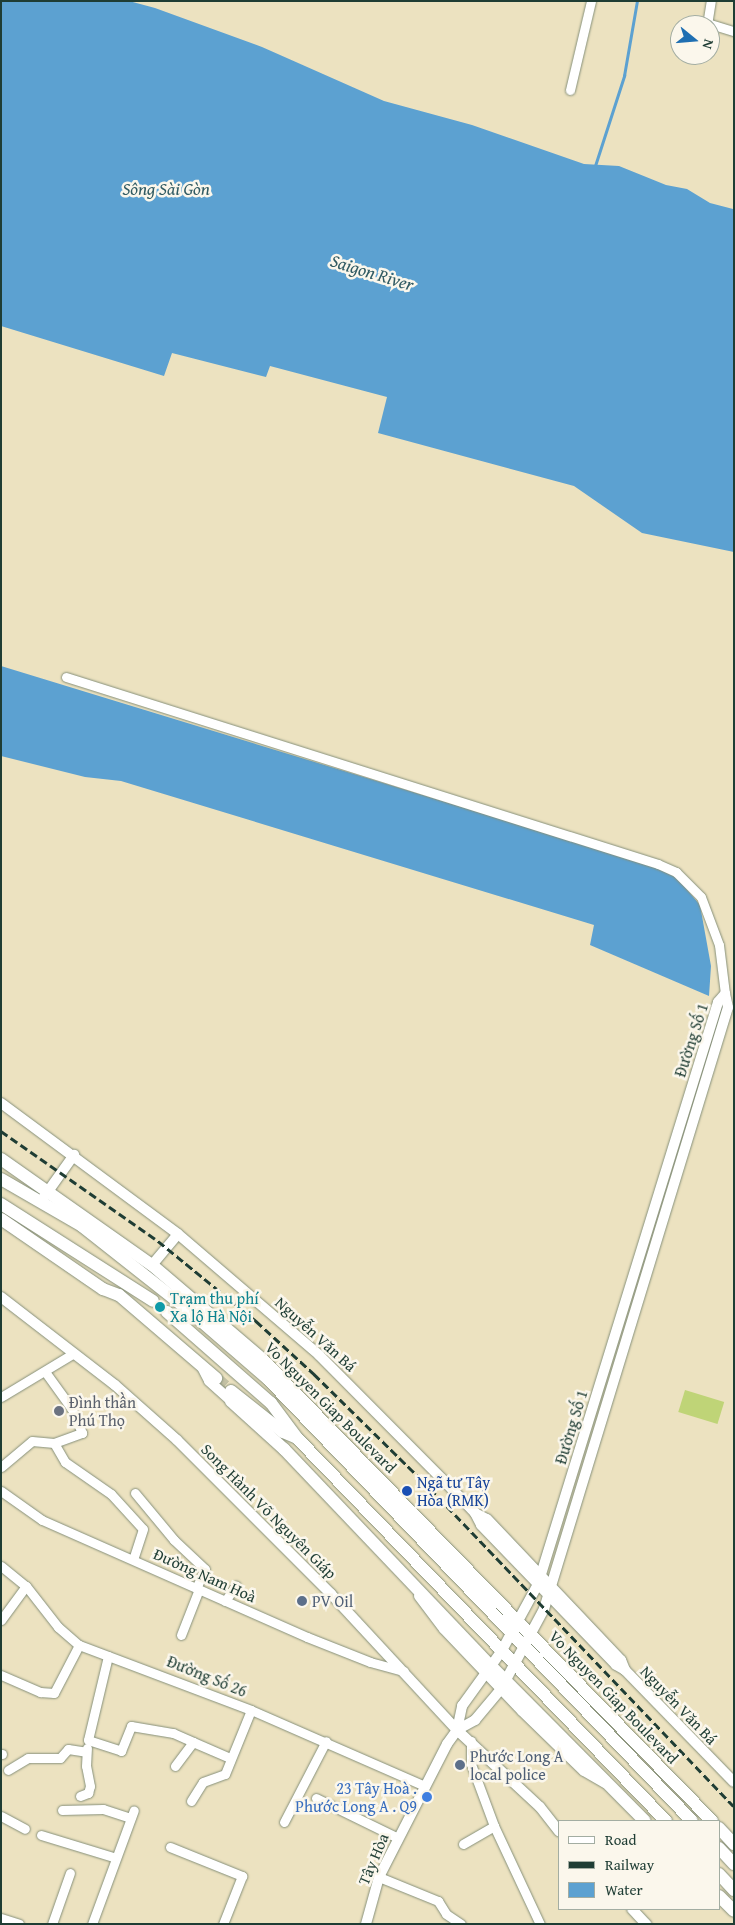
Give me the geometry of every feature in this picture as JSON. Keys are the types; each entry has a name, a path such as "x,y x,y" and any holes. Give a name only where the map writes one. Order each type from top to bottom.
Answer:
{"highway":[{"name":"Vo Nguyen Giap Boulevard","path":"1,1159 49,1190 152,1265 262,1359 711,1820"},
{"path":"23,1173 40,1202"},
{"name":"Vo Nguyen Giap Boulevard","path":"1,1179 82,1226 186,1308 268,1379 346,1458 525,1650 691,1820"},
{"path":"1,1204 110,1276 129,1283 153,1301"},
{"path":"1,1219 103,1289 119,1295 216,1378"},
{"path":"82,1226 103,1228"},
{"path":"110,1276 119,1295"},
{"path":"167,1312 256,1388 297,1438 554,1708 665,1820"},
{"path":"235,1398 297,1438"},
{"path":"235,1398 414,1586 488,1670 563,1738 644,1820"},
{"path":"504,1685 529,1682"},
{"path":"554,1708 563,1738"},
{"path":"720,1829 734,1844"},
{"path":"720,1849 734,1864"},
{"path":"720,1875 734,1890"},
{"path":"720,1897 734,1911"}],"main road":[{"name":"Đường Số 1","path":"519,1622 539,1580 718,1002 725,994"},
{"name":"Đường Số 1","path":"516,1668 532,1637 551,1592 728,1007 725,994"},
{"name":"Nguyễn Văn Bá","path":"1,1103 74,1155 178,1234 339,1374 475,1514 487,1519 616,1665 624,1670 734,1782"},
{"path":"40,1202 74,1155"},
{"path":"152,1265 178,1234"},
{"name":"Song Hành Võ Nguyên Giáp","path":"1,1297 74,1353 177,1440 404,1671 457,1730 540,1807 558,1830"},
{"path":"201,1365 209,1381 235,1398"},
{"name":"Tây Hòa","path":"366,1924 379,1876 425,1786 457,1730 462,1706 501,1652 519,1622"},
{"name":"Tây Hòa","path":"457,1730 475,1720 516,1668"},
{"path":"504,1685 584,1771 608,1784"},
{"path":"633,1910 646,1924"}],"street":[{"path":"570,90 591,1"},
{"path":"709,15 711,1"},
{"path":"720,27 734,31"},
{"path":"66,677 658,864 676,872 701,897 719,945 725,994"},
{"path":"1,1397 46,1373 74,1353"},
{"path":"1,1467 32,1441 54,1443 82,1433 72,1409 46,1373"},
{"path":"54,1443 65,1462 111,1494 143,1529 133,1559"},
{"name":"Đường Nam Hoà","path":"1,1490 42,1520 225,1601 370,1662 404,1671"},
{"path":"135,1493 174,1540 205,1569 181,1635"},
{"name":"Đường Số 26","path":"1,1566 26,1586 58,1627 79,1645 251,1710 326,1741 425,1786"},
{"path":"225,1601 236,1585"},
{"path":"1,1620 26,1586"},
{"path":"1,1675 40,1692 54,1693 79,1645"},
{"path":"80,1796 88,1793 90,1786 86,1752 108,1656"},
{"path":"191,1801 203,1782 225,1774 251,1710"},
{"path":"88,1740 121,1751 131,1726 173,1733 230,1758"},
{"path":"284,1822 326,1741"},
{"path":"471,1741 471,1764 494,1826 540,1924"},
{"path":"174,1766 193,1742"},
{"path":"8,1770 28,1758 60,1758 68,1749 86,1752"},
{"path":"316,1798 398,1838"},
{"path":"62,1810 100,1809 133,1814 92,1924"},
{"path":"1,1816 25,1829"},
{"path":"464,1844 494,1826"},
{"path":"41,1835 116,1858"},
{"path":"170,1847 242,1876 223,1924"},
{"path":"52,1924 70,1873"},
{"path":"379,1876 438,1901 446,1914 461,1924"},
{"path":"1,1918 19,1924"}],"green space":[{"path":"685,1390 724,1402 717,1424 678,1412"}],"water":[{"name":"Sông Sài Gòn","path":"1,1 129,1 155,8 262,47 384,101 472,125 584,164 619,166 666,185 687,189 710,203 733,209 734,552 642,533 574,486 378,433 387,397 270,366 266,377 172,353 164,376 1,326"},
{"path":"1,666 658,867 678,879 700,905 711,966 709,996 590,945 594,925 121,781 85,777 1,756"}],"waterway":[{"path":"595,166 624,76 637,1"}],"tunnel":[{"path":"216,1378 231,1391"}],"railway":[{"path":"1,1131 158,1241 256,1321 314,1374 422,1480 734,1806"}],"place":[{"name":"Trạm thu phí Xa lộ Hà Nội","path":"160,1307"},
{"name":"Đình thần Phú Thọ","path":"59,1411"},
{"name":"Ngã tư Tây Hòa (RMK)","path":"407,1491"},
{"name":"PV Oil","path":"302,1601"},
{"name":"Phước Long A local police","path":"460,1765"},
{"name":"23 Tây Hoà . Phước Long A . Q9","path":"427,1797"}],"water label":[{"name":"Saigon River","path":"372,273"}]}
